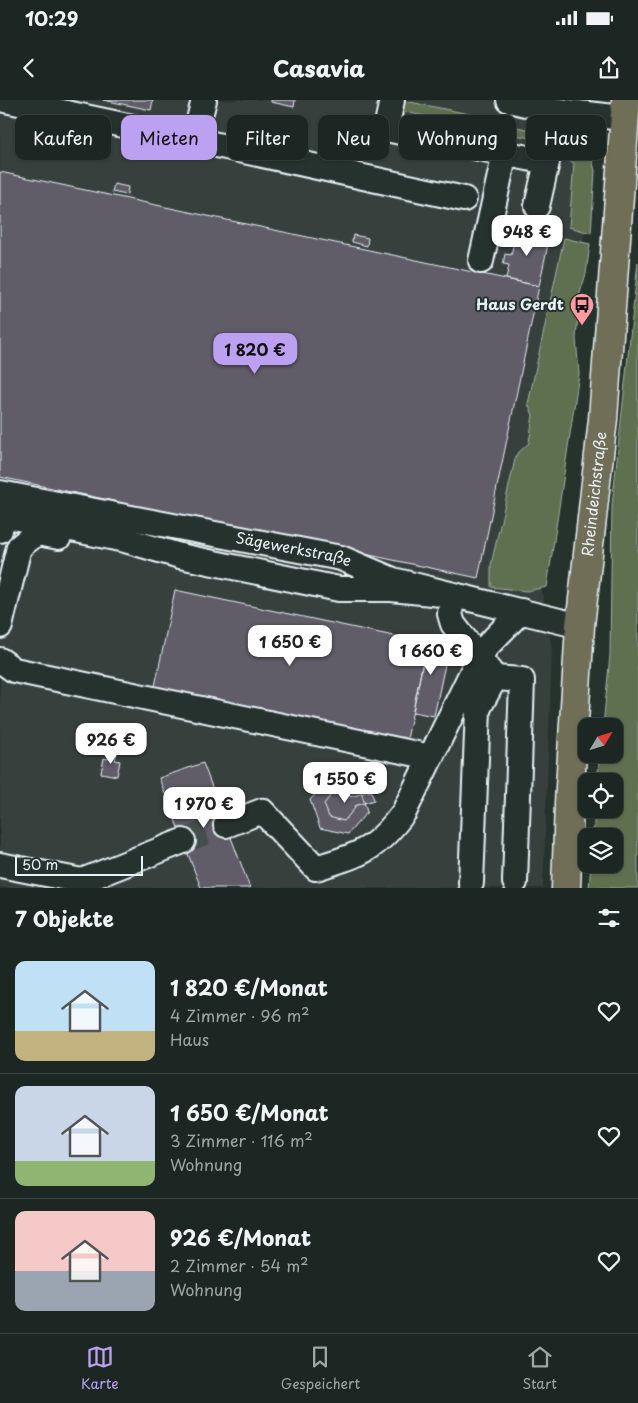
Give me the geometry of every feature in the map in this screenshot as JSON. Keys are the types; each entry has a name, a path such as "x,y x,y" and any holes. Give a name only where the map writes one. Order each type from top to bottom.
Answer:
{"main road":[{"name":"Rheindeichstraße","path":"566,888 569,803 580,626 603,420 625,109"}],"lane":[{"path":"5,100 121,125"},
{"path":"200,115 204,100"},
{"path":"392,100 386,129 399,132"},
{"path":"509,100 552,110 625,109"},
{"path":"217,145 464,199"},
{"path":"516,155 547,162 537,206"},
{"path":"481,262 503,160"},
{"path":"1,513 125,540 180,556 339,589 391,590 452,595 450,614 453,624 479,658 496,678 522,680 515,882"},
{"name":"Sägewerkstraße","path":"1,513 341,558 393,580 580,626"},
{"path":"0,626 18,546 37,533 123,549 180,556"},
{"path":"226,825 262,810 316,868 356,856 374,845 390,830 404,812 479,658 486,647 521,611"},
{"path":"0,660 14,670 431,757"},
{"path":"471,883 478,709 496,678"},
{"path":"0,865 82,881 183,841"}],"shaded area":[{"path":"0,100 583,100 584,115 526,115 526,160 589,160 590,176 576,319 540,579 552,650 543,888 0,888"}],"green space":[{"path":"400,100 474,115 419,115 405,112 404,115 399,115 399,124 396,123"},
{"path":"516,127 526,129 526,137 516,135"},
{"path":"566,160 592,160 595,171 591,233 569,227 574,163"},
{"path":"564,238 590,244 586,274 580,293 576,338 579,374 547,587 527,591 491,587 491,565 516,455 529,443 533,415 528,404"},
{"path":"638,262 638,888 589,888 590,873 623,873 623,828 594,828 594,818 623,818 623,773 598,773 599,763 623,763 623,718 604,718 610,655 612,505"}],"building":[{"path":"103,100 153,100 151,110"},
{"path":"271,100 295,100 294,107 271,102"},
{"path":"0,172 539,286 478,578 0,477"},
{"path":"114,184 128,187 127,195 112,192"},
{"path":"517,228 550,235 539,286 506,279 509,265 503,264 505,254 511,255"},
{"path":"353,235 368,238 367,246 352,242"},
{"path":"175,590 427,643 406,744 154,691"},
{"path":"428,636 450,641 434,716 413,712"},
{"path":"109,752 117,753 115,760 120,761 117,776 101,773 104,758 108,759"},
{"path":"203,763 250,888 201,888 159,778"},
{"path":"330,778 359,784 367,812 348,834 320,828 310,800"},
{"path":"334,791 349,794 350,797 371,791 374,800 354,806 355,808 344,821 329,817 324,804"}],"tunnel":[{"path":"183,841 226,825"}],"place":[{"name":"Haus Gerdt","path":"582,326"}]}
